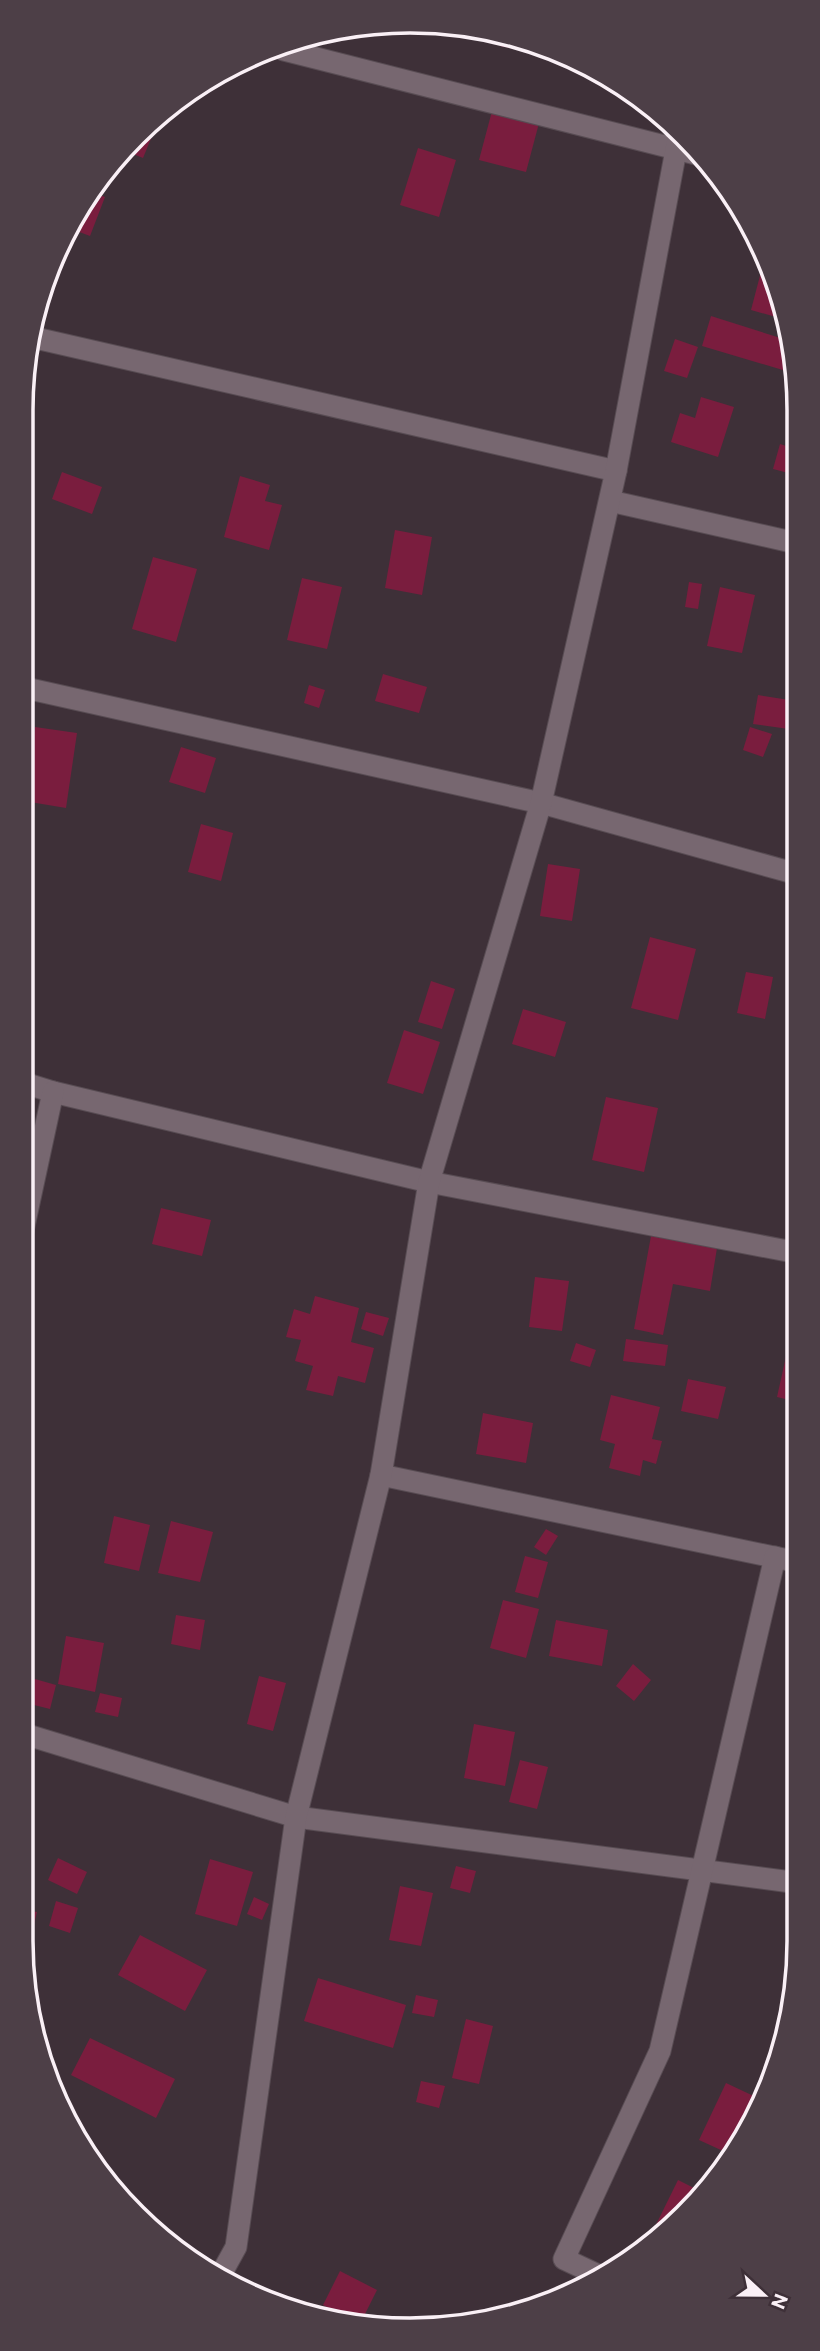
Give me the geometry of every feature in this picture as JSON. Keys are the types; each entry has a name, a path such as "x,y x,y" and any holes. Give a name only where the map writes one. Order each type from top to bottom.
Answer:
{"street":[{"path":"292,52 671,140"},
{"path":"224,2268 236,2247 296,1818 381,1475 429,1181 541,803 610,501 676,144"},
{"path":"40,339 616,471"},
{"path":"610,501 787,541"},
{"path":"33,690 541,803 787,871"},
{"path":"33,1086 429,1181 787,1251"},
{"path":"33,1184 53,1092"},
{"path":"381,1475 787,1560"},
{"path":"590,2271 564,2259 660,2051 775,1557"},
{"path":"33,1737 296,1818 787,1881"}],"building":[{"path":"496,96 543,108 526,172 479,160"},
{"path":"152,137 143,158 134,154"},
{"path":"418,148 456,160 439,217 400,205"},
{"path":"101,195 105,197 90,236 78,232"},
{"path":"761,273 775,317 751,310"},
{"path":"711,316 780,338 785,371 702,346"},
{"path":"675,339 698,347 687,378 664,371"},
{"path":"701,397 734,407 718,457 671,442 680,413 695,418"},
{"path":"780,444 787,446 787,473 773,469"},
{"path":"62,472 102,487 92,514 52,499"},
{"path":"240,476 270,485 265,501 282,505 269,550 224,537"},
{"path":"395,530 432,537 422,595 385,588"},
{"path":"153,557 197,569 176,642 132,629"},
{"path":"302,578 342,587 327,649 287,640"},
{"path":"689,582 702,584 698,609 685,607"},
{"path":"720,587 755,595 742,653 707,646"},
{"path":"383,674 427,687 419,713 375,701"},
{"path":"309,685 325,690 319,708 304,703"},
{"path":"758,695 787,700 787,729 753,724"},
{"path":"35,727 77,733 66,808 33,802"},
{"path":"750,727 772,734 763,757 743,750"},
{"path":"181,747 216,758 205,793 169,782"},
{"path":"201,824 233,833 221,881 188,872"},
{"path":"548,864 580,869 572,921 540,916"},
{"path":"650,937 696,949 678,1020 631,1008"},
{"path":"746,972 773,977 765,1019 737,1013"},
{"path":"431,981 455,989 442,1029 418,1022"},
{"path":"523,1009 566,1022 555,1057 512,1044"},
{"path":"404,1030 440,1042 423,1094 387,1083"},
{"path":"606,1097 658,1108 644,1172 592,1160"},
{"path":"161,1208 211,1220 202,1256 152,1244"},
{"path":"651,1236 717,1248 710,1291 673,1284 663,1335 634,1329"},
{"path":"535,1277 569,1281 562,1331 529,1327"},
{"path":"315,1296 359,1308 351,1342 374,1348 365,1383 338,1376 333,1396 306,1390 313,1366 295,1361 301,1340 286,1337 294,1309 310,1314"},
{"path":"366,1312 389,1318 383,1336 361,1329"},
{"path":"626,1339 668,1345 665,1366 623,1361"},
{"path":"576,1343 596,1350 590,1367 570,1361"},
{"path":"787,1352 787,1399 777,1397"},
{"path":"688,1379 726,1387 718,1419 681,1411"},
{"path":"611,1395 660,1407 652,1439 662,1441 656,1464 643,1460 640,1476 609,1468 615,1444 600,1440"},
{"path":"483,1413 533,1423 526,1463 476,1454"},
{"path":"114,1516 150,1525 139,1571 104,1563"},
{"path":"171,1521 213,1532 200,1582 158,1573"},
{"path":"546,1529 558,1536 546,1555 534,1547"},
{"path":"525,1556 548,1562 538,1598 515,1592"},
{"path":"503,1600 539,1609 526,1658 490,1648"},
{"path":"176,1615 205,1620 200,1650 171,1644"},
{"path":"556,1620 608,1630 602,1666 549,1656"},
{"path":"66,1636 104,1643 95,1692 58,1684"},
{"path":"633,1664 651,1680 634,1701 616,1686"},
{"path":"259,1676 286,1683 273,1731 247,1724"},
{"path":"33,1678 56,1685 50,1709 33,1705"},
{"path":"100,1693 122,1698 118,1717 95,1712"},
{"path":"474,1724 515,1732 505,1786 464,1778"},
{"path":"520,1760 548,1767 537,1809 509,1802"},
{"path":"58,1858 87,1872 77,1894 48,1880"},
{"path":"210,1859 253,1872 237,1926 195,1914"},
{"path":"456,1866 476,1871 470,1893 450,1888"},
{"path":"400,1886 433,1893 421,1946 389,1940"},
{"path":"254,1897 269,1904 262,1920 247,1914"},
{"path":"56,1901 78,1908 70,1933 49,1926"},
{"path":"33,1911 37,1912 33,1928"},
{"path":"140,1935 207,1970 185,2011 118,1975"},
{"path":"318,1978 406,2005 393,2048 304,2021"},
{"path":"416,1995 438,2000 434,2017 412,2013"},
{"path":"466,2019 493,2026 479,2084 452,2078"},
{"path":"90,2038 175,2079 156,2118 71,2075"},
{"path":"421,2081 445,2086 439,2108 416,2102"},
{"path":"726,2083 753,2096 722,2151 699,2140"},
{"path":"678,2180 694,2188 676,2207 655,2226"},
{"path":"340,2271 377,2290 364,2315 336,2311 323,2305"}]}
